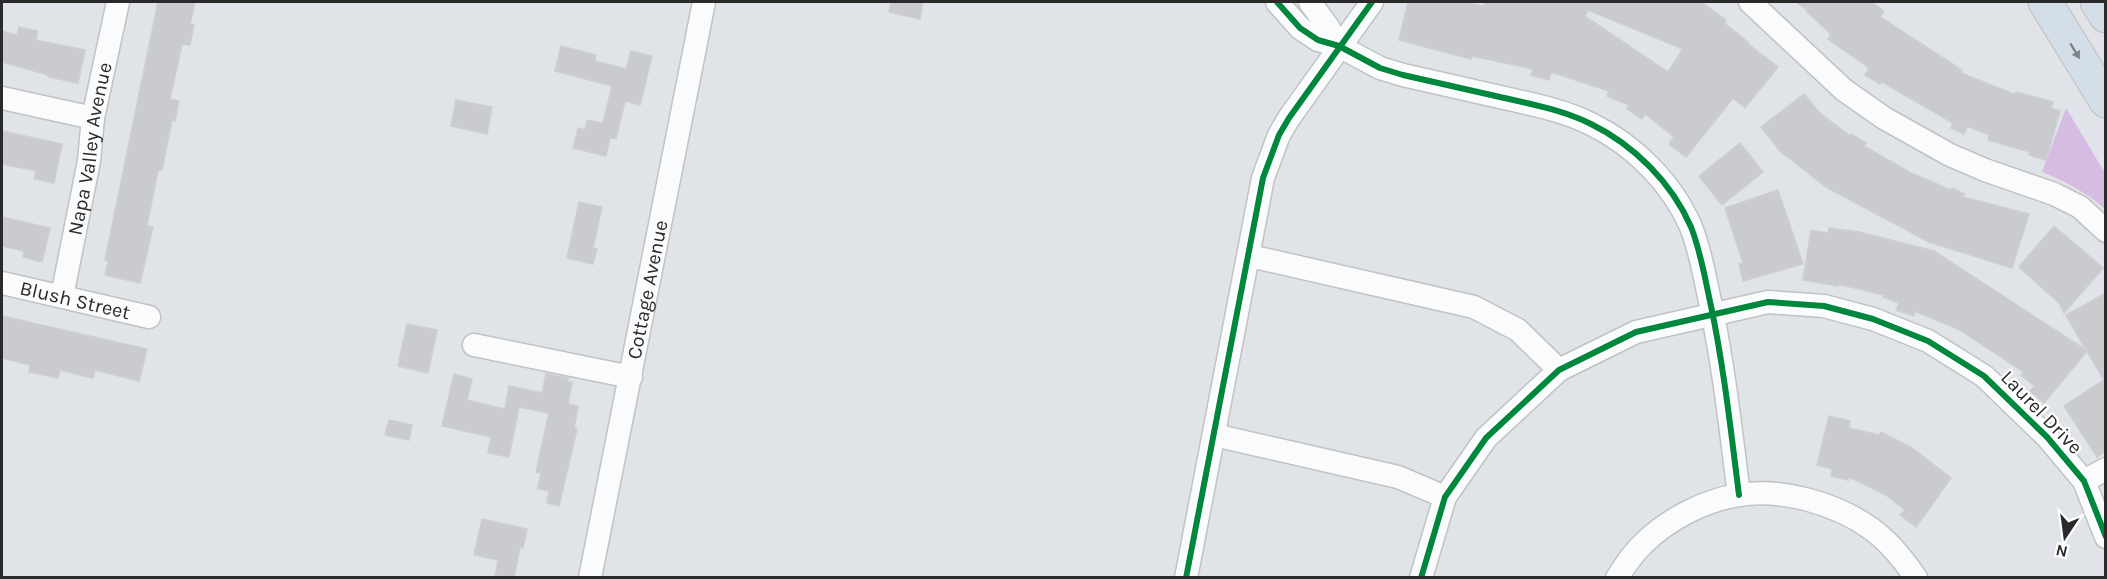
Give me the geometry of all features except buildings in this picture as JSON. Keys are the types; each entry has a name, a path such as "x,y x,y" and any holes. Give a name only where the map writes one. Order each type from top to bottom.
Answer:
{"highway":[{"path":"2045,2 2106,101"},
{"path":"2097,2 2106,16"}],"street":[{"name":"Napa Valley Avenue","path":"62,296 89,161 93,118 118,2"},
{"name":"Cottage Avenue","path":"591,578 704,2"},
{"path":"1277,2 1288,17 1318,40 1339,46 1380,68 1563,113 1593,125 1615,138 1648,165 1679,205 1690,225 1699,250 1731,427 1739,495"},
{"path":"1310,2 1339,46"},
{"path":"1186,578 1250,256 1263,178 1279,135 1289,118 1372,2"},
{"path":"1750,2 1838,84 1884,118 1950,155 2054,194 2080,207 2106,231"},
{"path":"2,98 93,118"},
{"path":"1250,256 1474,307 1518,330 1559,370"},
{"name":"Blush Street","path":"2,283 149,317"},
{"name":"Laurel Drive","path":"1421,578 1445,497 1486,438 1559,370 1636,333 1768,302 1824,306 1873,319 1928,340 1984,375 2047,437 2084,481 2106,537"},
{"path":"474,345 631,377"},
{"path":"1214,435 1398,477 1445,497"},
{"path":"2084,481 2106,469"},
{"path":"1617,578 1645,542 1676,519 1711,503 1739,495 1767,494 1800,498 1836,509 1870,528 1896,550 1916,578"}],"shaded area":[{"path":"2066,108 2105,173 2105,209 2091,197 2042,172"}],"cycle path":[{"path":"1277,2 1300,28 1318,40 1339,46 1380,68 1569,115 1607,133 1637,154 1650,167 1683,211 1698,246 1720,353 1739,495"},
{"path":"1186,578 1263,178 1279,135 1289,118 1372,2"},
{"path":"1421,578 1445,497 1486,438 1559,370 1636,332 1768,302 1824,306 1873,319 1928,341 1984,376 2047,437 2084,481 2106,537"}]}
